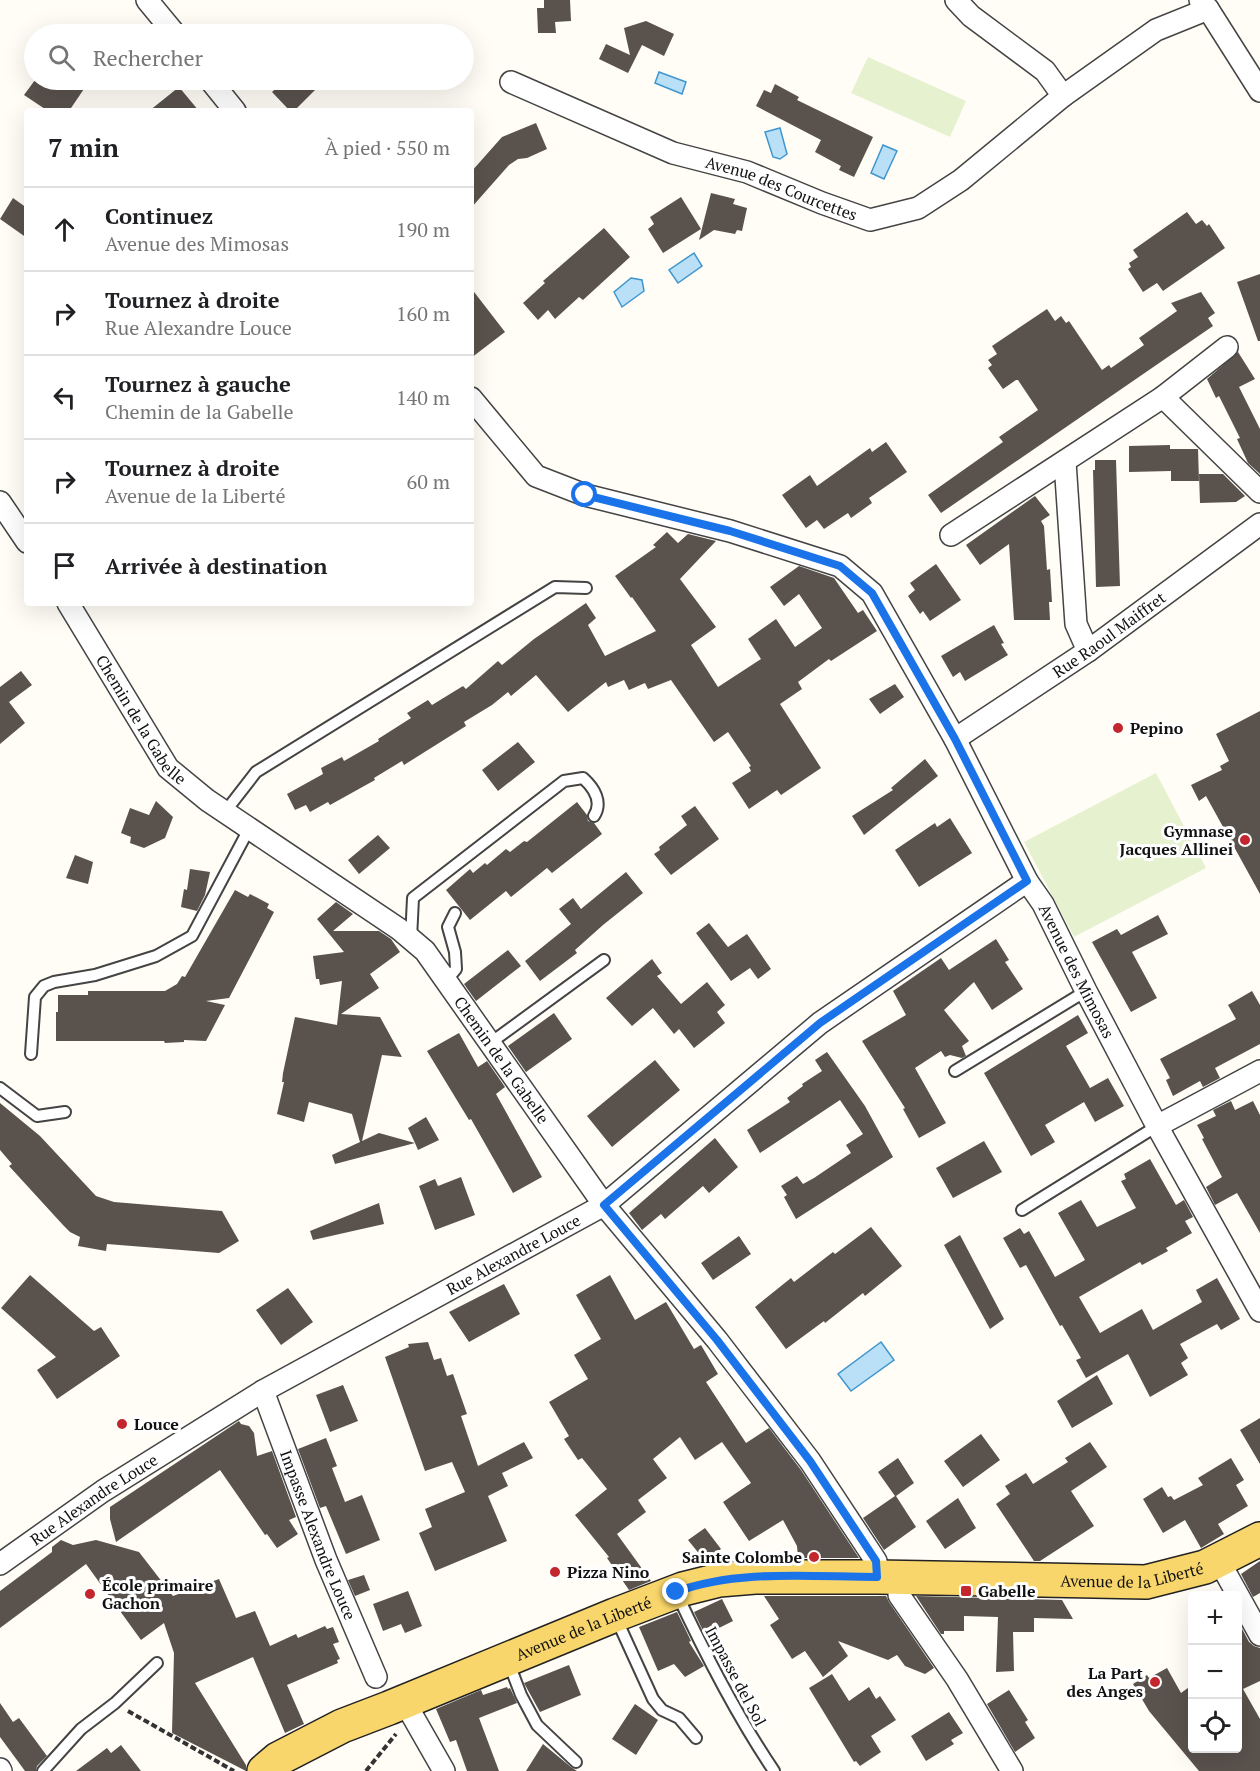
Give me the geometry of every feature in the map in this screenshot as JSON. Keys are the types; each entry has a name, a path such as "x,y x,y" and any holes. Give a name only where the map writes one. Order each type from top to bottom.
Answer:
{"main road":[{"name":"Avenue de la Liberté","path":"264,1771 278,1759 342,1726 408,1709 507,1658 676,1592 719,1580 754,1577 888,1577 1146,1582 1181,1575 1219,1561 1260,1539"}],"street":[{"path":"147,0 167,24"},
{"path":"956,0 971,16 1045,71 1063,96"},
{"name":"Avenue des Courcettes","path":"511,82 673,153 747,172 870,220 918,208 961,180 1063,96 1156,30 1204,4 1260,91"},
{"path":"218,90 233,108"},
{"path":"951,535 1163,397 1227,347"},
{"path":"1163,397 1260,492"},
{"name":"Avenue des Mimosas","path":"474,402 536,476 585,495 730,531 840,566 872,593 955,739 1027,881 1043,904 1157,1126 1260,1311"},
{"path":"1065,462 1076,624 1088,651"},
{"path":"0,502 24,538"},
{"name":"Rue Raoul Maiffret","path":"955,739 1088,651 1260,524"},
{"name":"Chemin de la Gabelle","path":"70,606 168,768 207,800 399,929 425,951 604,1205 717,1340 810,1461 957,1679 1012,1771"},
{"name":"Rue Alexandre Louce","path":"0,1564 104,1491 263,1391 604,1205 820,1023 1027,881"},
{"path":"1157,1126 1260,1071"},
{"name":"Impasse Alexandre Louce","path":"263,1391 326,1560 376,1677"},
{"path":"1219,1561 1260,1635"},
{"path":"408,1709 444,1771"}],"lane":[{"path":"225,812 256,772 555,587 586,588"},
{"path":"411,940 413,898 564,781 582,778 592,786 597,798 598,809 594,816"},
{"path":"31,1054 35,997 44,986 54,982 95,975 156,956 192,936 249,829"},
{"path":"446,981 456,969 455,952 448,927 455,914"},
{"path":"489,1044 604,960"},
{"path":"956,1071 1086,991"},
{"path":"0,1088 37,1116 66,1112"},
{"path":"1022,1210 1157,1126"},
{"name":"Impasse del Sol","path":"676,1592 744,1726 774,1771"},
{"path":"615,1615 652,1700 662,1710 679,1718 696,1738"},
{"name":"Avenue de la Liberté","path":"507,1658 521,1695 537,1725 576,1762"},
{"path":"44,1771 81,1729 115,1703 157,1663"}],"path":[{"path":"115,1703 234,1771"},
{"path":"366,1771 408,1709"}],"green space":[{"path":"868,57 966,101 950,137 851,93"},
{"path":"1156,773 1206,868 1074,937 1024,842"}],"water":[{"path":"659,72 686,82 682,94 655,83"},
{"path":"780,128 787,154 780,159 773,157 765,132"},
{"path":"883,145 897,151 884,179 871,173"},
{"path":"694,253 702,266 678,283 669,270"},
{"path":"631,278 642,280 644,291 622,307 614,292"},
{"path":"881,1342 894,1360 851,1391 838,1374"}],"building":[{"path":"544,0 570,0 571,21 555,22 556,33 538,33 537,8 544,8"},
{"path":"646,21 674,34 664,56 642,45 628,73 599,59 606,44 630,55 624,28"},
{"path":"775,84 799,97 797,100 873,137 854,177 839,170 841,166 815,152 821,140 756,106 764,90 771,93"},
{"path":"28,90 83,90 71,108 44,108 24,95"},
{"path":"175,90 182,90 196,108 153,108"},
{"path":"274,90 315,90 297,108 287,108 272,92"},
{"path":"536,123 547,149 527,158 518,159 509,165 474,205 474,169 502,137"},
{"path":"711,193 735,199 733,204 747,208 742,231 737,230 735,234 714,230 699,240"},
{"path":"681,197 701,229 663,253 648,229 654,224 650,217"},
{"path":"13,198 24,206 24,236 0,219"},
{"path":"1187,212 1196,224 1202,220 1207,226 1209,224 1225,248 1163,291 1157,283 1143,292 1128,269 1131,267 1129,263 1138,257 1133,250"},
{"path":"604,228 630,257 583,300 579,297 555,319 548,310 538,320 523,303 545,283 543,281"},
{"path":"1260,274 1260,341 1258,341 1237,282"},
{"path":"474,292 505,332 474,356"},
{"path":"1201,292 1215,313 1208,318 1213,326 941,513 928,495 1003,442 999,437 1038,410 1018,380 1003,389 988,368 992,365 988,360 997,354 992,346 1047,309 1055,321 1061,316 1066,323 1069,321 1102,370 1109,365 1111,368 1144,345 1139,338 1177,311 1171,303"},
{"path":"1238,352 1255,379 1239,387 1260,429 1260,474 1248,463 1237,439 1240,438 1219,396 1216,398 1207,379"},
{"path":"886,442 907,472 869,498 872,503 851,518 848,513 824,529 817,520 806,528 782,495 810,475 817,486 870,448 872,452"},
{"path":"1170,445 1170,449 1198,449 1199,481 1171,481 1171,471 1129,472 1129,446"},
{"path":"1095,460 1116,460 1120,586 1096,587 1093,470 1095,470"},
{"path":"1199,474 1223,474 1245,496 1236,502 1200,503"},
{"path":"1035,496 1050,515 1041,521 1044,526 1047,570 1050,569 1052,602 1049,602 1050,620 1014,620 1009,544 980,565 966,545"},
{"path":"667,532 678,543 688,534 716,541 680,579 716,627 691,645 718,687 761,659 748,639 776,619 795,647 822,628 799,594 784,606 770,587 799,566 834,578 858,613 863,610 877,631 831,661 829,659 798,682 802,689 780,704 821,768 781,795 777,790 749,809 732,783 751,771 749,767 751,766 728,732 714,742 671,680 648,689 645,683 629,690 624,680 608,687 606,682 568,712 536,675 511,696 508,692 464,722 466,726 404,765 402,761 374,778 375,780 330,805 328,802 310,812 306,805 295,810 287,794 323,774 321,768 342,757 344,761 379,741 378,739 411,718 407,713 428,700 432,705 463,686 466,689 498,661 502,665 534,639 586,603 596,618 588,625 605,656 656,631 615,576 656,547 653,545"},
{"path":"936,564 961,600 930,621 923,611 920,614 908,596 915,590 910,583"},
{"path":"994,625 1008,655 965,681 960,672 953,677 941,656"},
{"path":"21,671 32,685 9,702 25,723 0,744 0,687"},
{"path":"895,684 904,697 880,714 869,699"},
{"name":"Gymnase Jacques Allinei","path":"1260,711 1260,894 1206,796 1199,801 1191,785 1222,770 1220,766 1229,761 1216,734"},
{"path":"518,742 535,762 498,791 482,770"},
{"path":"925,759 938,776 864,835 852,816 893,790 891,788"},
{"path":"156,801 173,817 165,838 144,848 130,843 131,837 121,833 130,808 149,815"},
{"path":"577,802 587,815 588,821 594,823 602,834 552,873 547,868 511,897 506,891 470,920 446,890 470,869 473,873 506,849 510,852 524,841 527,842"},
{"path":"695,806 719,839 671,875 654,854 660,850 659,847 687,825 681,816"},
{"path":"950,818 972,853 919,887 895,850 935,823 937,827"},
{"path":"378,835 390,848 359,874 348,860"},
{"path":"75,855 93,862 88,884 66,878"},
{"path":"190,869 210,872 205,895 197,911 181,907 184,889 187,890"},
{"path":"626,872 643,893 575,950 577,953 540,981 525,961 571,924 559,909 573,898 581,909"},
{"path":"235,890 248,897 250,894 269,904 267,908 274,912 229,998 206,1001 225,1005 206,1041 184,1040 184,1042 165,1043 164,1041 56,1041 58,995 88,995 88,991 165,991 177,984 182,976 185,977"},
{"path":"336,902 353,914 333,931 379,931 391,939 400,952 370,974 379,988 341,1014 380,1017 402,1057 382,1055 362,1141 379,1133 415,1143 335,1164 332,1155 360,1142 352,1114 309,1102 304,1122 277,1114 295,1017 337,1025 342,981 320,985 319,979 316,979 313,956 344,952 317,919"},
{"path":"1158,915 1168,934 1132,952 1157,998 1131,1012 1092,942 1117,929 1121,935"},
{"path":"709,923 728,947 747,934 771,969 758,979 750,968 731,981 696,933"},
{"path":"996,939 1009,960 1005,962 1023,989 992,1010 974,982 944,1010 969,1041 962,1046 966,1056 962,1058 950,1055 945,1057 941,1051 915,1068 946,1123 919,1138 903,1109 905,1108 862,1041 906,1015 893,991 941,958 949,970"},
{"path":"508,950 521,966 476,1001 464,984"},
{"path":"652,959 662,973 657,976 681,1004 707,982 725,1005 717,1012 725,1023 694,1048 679,1029 674,1034 653,1008 632,1026 606,998"},
{"path":"1252,991 1260,1005 1260,1044 1215,1068 1220,1078 1203,1087 1200,1081 1173,1096 1166,1080 1170,1078 1160,1059 1236,1019 1228,1005"},
{"path":"554,1013 572,1039 526,1072 508,1046"},
{"path":"1078,1015 1088,1033 1066,1046 1090,1088 1108,1078 1124,1106 1095,1122 1084,1102 1045,1125 1055,1142 1031,1156 984,1073"},
{"path":"459,1033 478,1067 487,1061 505,1087 496,1094 542,1177 513,1193 471,1119 469,1120 427,1051"},
{"path":"827,1052 865,1106 893,1157 796,1219 784,1197 787,1195 781,1186 797,1176 803,1184 814,1178 851,1153 846,1145 863,1134 840,1100 760,1153 747,1130 790,1102 787,1098 803,1086 802,1084 822,1071 815,1060"},
{"path":"655,1060 680,1090 612,1147 587,1116"},
{"path":"1231,1101 1235,1110 1253,1101 1260,1115 1260,1233 1237,1193 1215,1205 1206,1187 1222,1177 1197,1125 1216,1116 1213,1110"},
{"path":"0,1103 40,1136 96,1196 114,1202 222,1211 239,1241 219,1253 107,1244 106,1251 78,1246 80,1237 63,1225 9,1166 12,1164 0,1150"},
{"path":"426,1117 439,1140 418,1150 408,1128"},
{"path":"715,1138 738,1167 709,1193 703,1186 665,1219 661,1214 642,1230 629,1213"},
{"path":"984,1141 1002,1172 953,1198 936,1168"},
{"path":"1150,1159 1176,1205 1184,1200 1193,1217 1185,1221 1192,1233 1166,1248 1168,1251 1142,1265 1140,1262 1079,1297 1100,1333 1142,1309 1153,1330 1202,1302 1196,1290 1217,1278 1240,1319 1221,1330 1217,1324 1180,1344 1188,1358 1181,1363 1188,1375 1150,1397 1128,1354 1086,1378 1076,1360 1081,1358 1062,1325 1060,1326 1026,1265 1020,1268 1003,1238 1020,1228 1024,1234 1029,1231 1055,1277 1085,1260 1058,1213 1081,1200 1097,1227 1136,1208 1121,1181 1126,1179 1124,1174"},
{"path":"461,1177 475,1215 435,1230 419,1186 435,1179 438,1186"},
{"path":"379,1203 384,1224 313,1240 310,1231"},
{"path":"871,1227 902,1266 865,1296 863,1293 825,1323 824,1321 786,1349 755,1307 791,1278 794,1282"},
{"path":"960,1235 1004,1319 990,1329 944,1245"},
{"path":"739,1236 751,1254 713,1280 701,1263"},
{"path":"30,1275 94,1331 101,1327 120,1356 57,1399 37,1370 56,1357 1,1308"},
{"path":"610,1275 635,1320 666,1302 694,1349 701,1345 718,1374 706,1382 746,1443 769,1428 801,1470 859,1558 798,1558 797,1546 783,1520 749,1541 723,1502 751,1483 722,1442 695,1460 680,1437 653,1459 667,1478 638,1500 646,1512 617,1534 651,1581 629,1590 607,1558 609,1557 575,1515 607,1489 582,1458 578,1460 564,1439 569,1436 549,1402 588,1379 574,1355 601,1339 576,1295"},
{"path":"504,1284 520,1314 469,1342 449,1312"},
{"path":"288,1288 313,1322 281,1345 256,1310"},
{"path":"428,1342 434,1360 441,1358 447,1376 453,1374 467,1414 461,1416 478,1466 524,1442 533,1458 502,1473 508,1486 488,1496 507,1541 435,1571 419,1533 432,1527 425,1509 465,1492 452,1462 425,1471 385,1357 409,1347 408,1344"},
{"path":"1097,1375 1113,1404 1072,1428 1057,1401"},
{"path":"343,1385 358,1421 330,1432 316,1395"},
{"path":"1260,1418 1260,1464 1240,1430"},
{"path":"239,1421 249,1426 254,1433 257,1456 272,1451 296,1517 289,1520 298,1534 277,1548 267,1534 265,1535 220,1470 116,1542 110,1519 110,1507"},
{"path":"981,1434 1000,1460 963,1487 944,1461"},
{"path":"326,1438 337,1466 332,1468 345,1502 362,1495 380,1540 346,1554 326,1506 320,1508 298,1449"},
{"path":"1090,1442 1107,1467 1071,1491 1094,1526 1040,1561 1034,1561 996,1504 1010,1494 1005,1486 1026,1473 1033,1484 1068,1462 1065,1458"},
{"path":"898,1458 914,1483 896,1496 916,1527 884,1550 863,1518 895,1496 878,1472"},
{"path":"1231,1458 1244,1480 1236,1485 1248,1506 1218,1524 1224,1534 1201,1548 1185,1520 1163,1533 1143,1499 1162,1487 1168,1497 1171,1496 1174,1500 1203,1485 1198,1478"},
{"path":"958,1498 976,1528 945,1549 926,1521"},
{"path":"705,1528 721,1549 705,1561 688,1540"},
{"path":"61,1540 73,1545 96,1540 139,1552 173,1596 219,1579 236,1618 255,1611 270,1646 296,1634 298,1638 325,1626 327,1629 333,1627 339,1642 333,1644 340,1659 337,1660 338,1663 287,1685 304,1724 285,1733 253,1657 195,1683 246,1765 246,1771 172,1733 174,1653 164,1623 141,1640 86,1564 0,1628 0,1591 52,1552 52,1547"},
{"path":"1260,1561 1260,1593 1253,1597 1241,1574"},
{"path":"364,1575 370,1590 355,1596 348,1580"},
{"path":"408,1591 422,1626 405,1633 401,1624 383,1631 373,1604"},
{"path":"764,1596 886,1596 934,1668 925,1674 905,1666 897,1655 888,1660 838,1641 848,1656 823,1677 805,1651 792,1659 770,1625 779,1619"},
{"path":"916,1596 1062,1600 1073,1619 1034,1618 1034,1632 1013,1632 1014,1671 996,1672 998,1617 964,1616 964,1631 944,1631 944,1634 941,1634"},
{"path":"722,1599 733,1621 705,1635 694,1612"},
{"path":"677,1612 691,1641 689,1642 704,1666 685,1677 674,1664 658,1671 639,1627"},
{"path":"1242,1629 1249,1642 1260,1648 1260,1681 1243,1689 1260,1719 1260,1771 1199,1771 1149,1711 1133,1684 1147,1675 1149,1678 1167,1668 1181,1693 1188,1688 1188,1753 1242,1753"},
{"path":"569,1665 581,1695 540,1712 524,1683"},
{"path":"832,1674 849,1701 869,1687 876,1699 880,1696 896,1720 871,1736 881,1752 860,1766 856,1761 854,1762 809,1688"},
{"path":"510,1688 517,1703 479,1718 499,1771 467,1771 456,1740 450,1742 436,1709 481,1690 483,1695"},
{"path":"1009,1690 1028,1720 1025,1722 1035,1738 1015,1752 987,1704"},
{"path":"0,1703 13,1722 19,1718 47,1756 37,1766 36,1771 25,1771 0,1737"},
{"path":"635,1704 658,1720 636,1755 612,1739"},
{"path":"949,1712 963,1733 951,1740 954,1744 926,1761 911,1736"},
{"path":"543,1744 571,1767 577,1771 526,1771"},
{"path":"121,1745 141,1771 76,1771 107,1748 111,1753"}],"place":[{"name":"Pepino","path":"1118,728"},
{"name":"Gymnase Jacques Allinei","path":"1245,840"},
{"name":"Louce","path":"122,1424"},
{"name":"Sainte Colombe","path":"814,1557"},
{"name":"Pizza Nino","path":"555,1572"},
{"name":"Gabelle","path":"966,1591"},
{"name":"École primaire Gachon","path":"90,1594"},
{"name":"La Part des Anges","path":"1155,1682"}],"route":[{"path":"585,495 730,531 840,566 872,593 955,739 1027,881 820,1023 604,1205 717,1340 810,1461 876,1561 877,1577 754,1577 719,1580 676,1592"}]}
